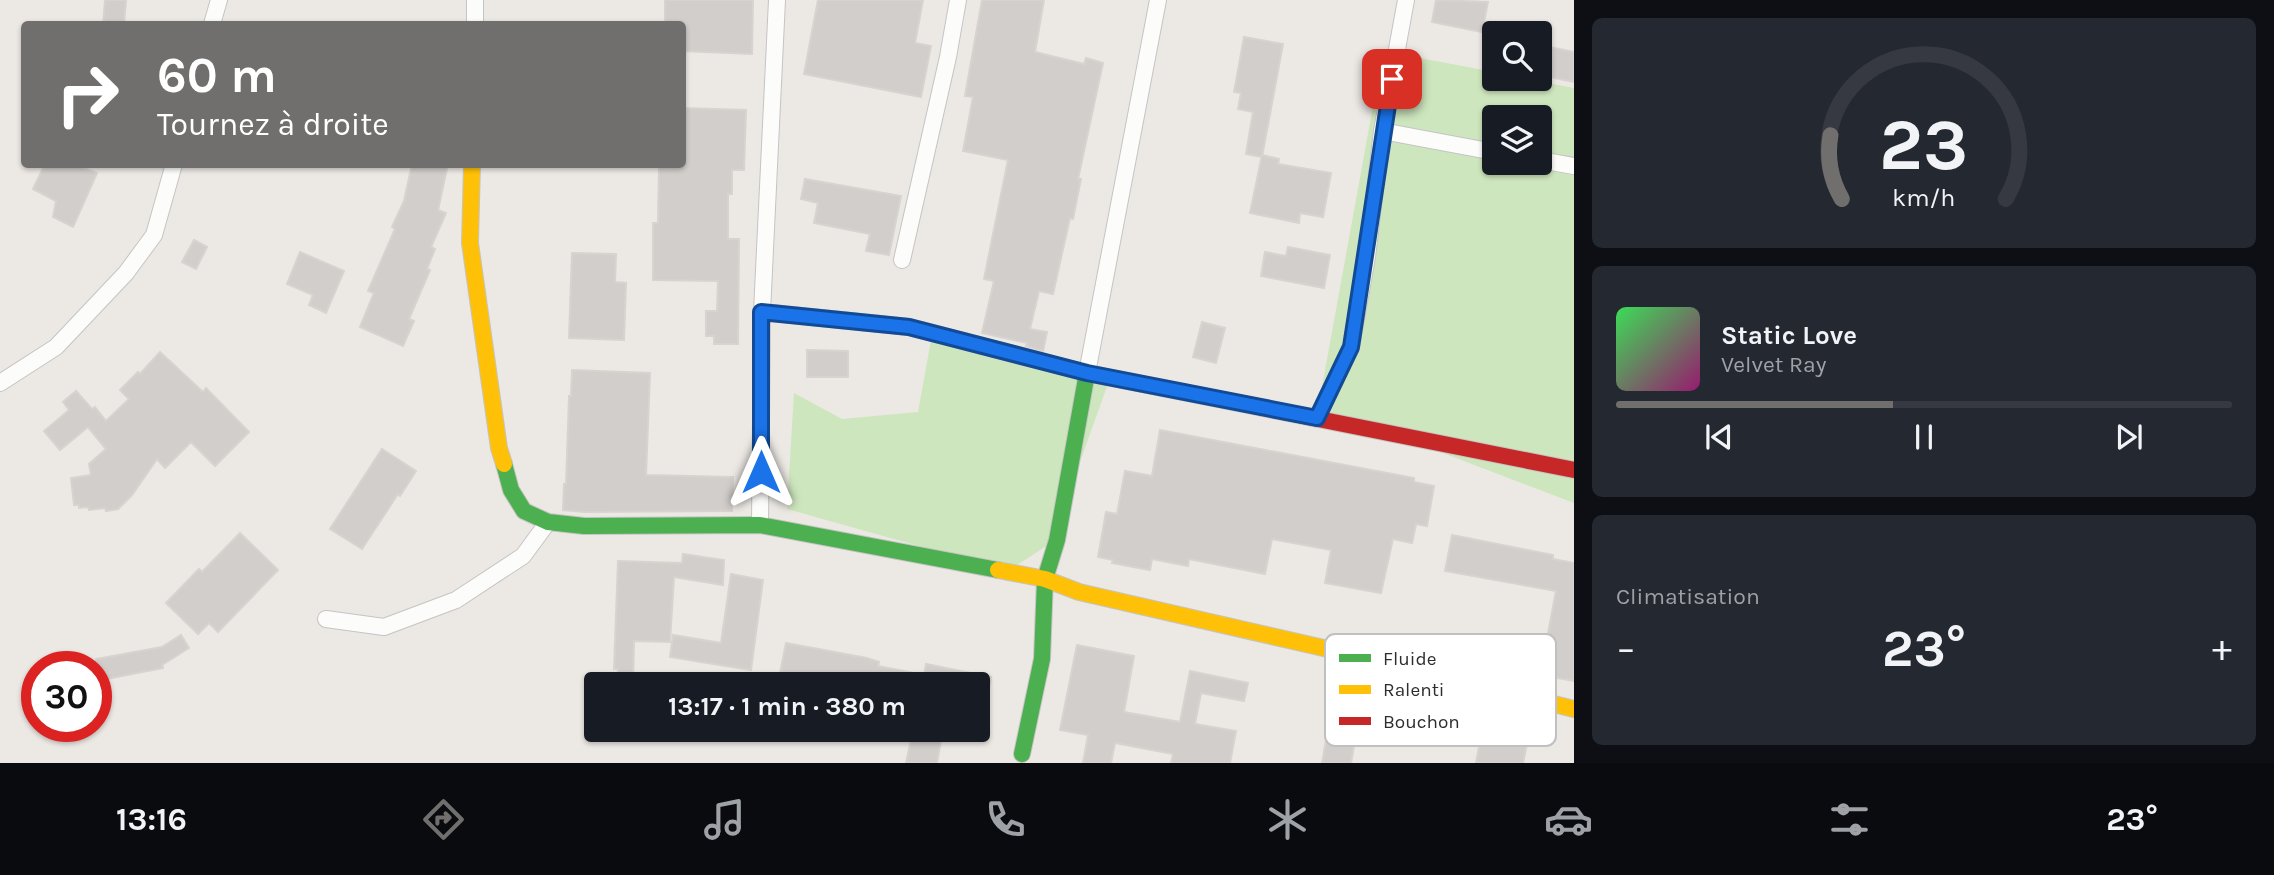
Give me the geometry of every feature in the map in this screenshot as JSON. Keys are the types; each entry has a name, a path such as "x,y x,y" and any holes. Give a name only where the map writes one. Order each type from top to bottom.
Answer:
{"street":[{"path":"213,21 219,0"},
{"path":"475,0 475,21"},
{"path":"760,525 761,312 777,0"},
{"path":"902,260 948,57 958,0"},
{"path":"1022,754 1042,659 1045,579 1057,540 1158,0"},
{"path":"1317,418 1351,347 1367,257 1382,131 1406,0"},
{"path":"1382,131 1482,150"},
{"path":"1552,162 1574,166"},
{"path":"0,383 56,347 126,273 154,235 173,168"},
{"path":"472,168 470,243 499,448 511,490 524,511 548,522 584,526 760,525 1045,579 1079,592 1325,648"},
{"path":"761,312 909,327 1087,373 1574,470"},
{"path":"326,619 384,627 456,600 523,556 548,522"},
{"path":"1556,704 1574,709"}],"green space":[{"path":"1383,51 1482,70 1482,91 1552,91 1552,84 1574,88 1574,503 1409,440 1316,420"},
{"path":"931,340 1110,378 1051,543 1008,571 787,509 794,393 842,419 918,412"}],"building":[{"path":"105,0 126,0 124,21 103,21"},
{"path":"665,0 753,0 752,54 686,51 686,21 665,21"},
{"path":"818,0 923,0 915,43 931,46 921,97 804,74"},
{"path":"982,0 1044,0 1035,52 1084,64 1086,58 1103,63 1078,179 1081,179 1073,219 1070,218 1053,294 1039,291 1030,329 1047,332 1043,351 1026,346 1027,343 982,333 994,281 984,279 1008,160 963,151 973,97 965,96"},
{"path":"1436,0 1488,2 1482,21 1482,32 1432,22"},
{"path":"1244,37 1283,44 1262,157 1246,154 1253,112 1238,109 1241,93 1234,92"},
{"path":"1552,47 1574,52 1574,82 1552,77"},
{"path":"686,108 746,110 744,170 732,170 732,194 728,194 728,239 739,239 738,344 714,344 714,336 706,336 706,311 717,311 718,281 653,280 653,223 658,223 659,168 686,168"},
{"path":"1262,155 1279,159 1278,164 1331,173 1323,217 1300,213 1299,223 1250,213"},
{"path":"43,168 84,168 97,173 73,227 53,217 56,201 33,189"},
{"path":"411,168 447,168 438,210 446,213 431,247 435,249 427,269 430,270 409,319 414,321 403,346 360,327 374,293 368,291 404,201"},
{"path":"805,179 901,196 889,255 866,251 870,234 814,223 818,203 801,199"},
{"path":"194,240 207,247 196,269 182,262"},
{"path":"1288,247 1330,255 1324,288 1261,276 1265,252 1286,256"},
{"path":"300,252 344,271 326,313 309,305 313,295 287,284"},
{"path":"572,253 616,254 615,282 626,283 624,340 569,338"},
{"path":"1202,322 1225,328 1216,363 1193,357"},
{"path":"807,350 848,351 848,377 807,377"},
{"path":"160,352 203,392 206,388 249,432 215,466 191,442 165,468 157,459 132,495 118,509 106,511 105,508 79,508 79,505 74,505 71,478 91,475 89,464 106,449 88,427 60,450 44,431 69,410 63,402 76,391 92,409 95,407 106,421 129,399 120,390 138,372 140,374"},
{"path":"572,370 650,373 646,475 733,477 732,511 563,510"},
{"path":"1160,430 1414,478 1414,482 1434,486 1427,526 1416,524 1412,543 1393,539 1381,593 1325,583 1331,550 1272,539 1265,574 1189,559 1188,566 1152,559 1150,570 1112,563 1113,560 1098,557 1106,512 1117,514 1125,471 1152,476"},
{"path":"382,449 416,471 362,549 330,529"},
{"path":"240,533 278,570 218,632 209,623 198,634 166,603 199,569 202,572"},
{"path":"1452,535 1553,555 1553,559 1574,563 1574,681 1556,678 1556,634 1548,634 1556,591 1445,571"},
{"path":"683,554 724,560 723,585 674,577 670,642 634,641 633,672 618,672 618,669 614,669 618,561 682,563"},
{"path":"731,574 763,580 751,670 670,657 673,635 721,643"},
{"path":"181,635 189,648 162,665 163,668 112,678 112,656 162,647"},
{"path":"786,643 867,658 879,662 878,666 909,672 780,672"},
{"path":"1077,645 1134,656 1124,712 1180,722 1190,671 1248,683 1244,701 1201,693 1195,724 1236,731 1230,763 1171,763 1173,754 1115,743 1111,763 1083,763 1088,735 1060,730"},
{"path":"926,664 966,672 925,672"},
{"path":"910,742 941,742 937,763 906,763"},
{"path":"1325,746 1354,746 1351,763 1322,763"},
{"path":"1479,746 1527,746 1523,763 1476,763"}],"traffic: fast":[{"path":"1022,754 1042,659 1045,579 1057,540 1087,373 1263,408"},
{"path":"504,464 511,490 524,511 548,522 584,526 760,525 998,570"}],"traffic: slow":[{"path":"472,168 470,243 499,448 504,464"},
{"path":"998,570 1045,579 1079,592 1325,648"},
{"path":"1556,704 1574,709"}],"traffic: jam":[{"path":"1263,408 1574,470"}],"route":[{"path":"761,472 761,312 909,327 1087,373 1317,418 1351,347 1367,257 1382,131 1392,79"}]}
